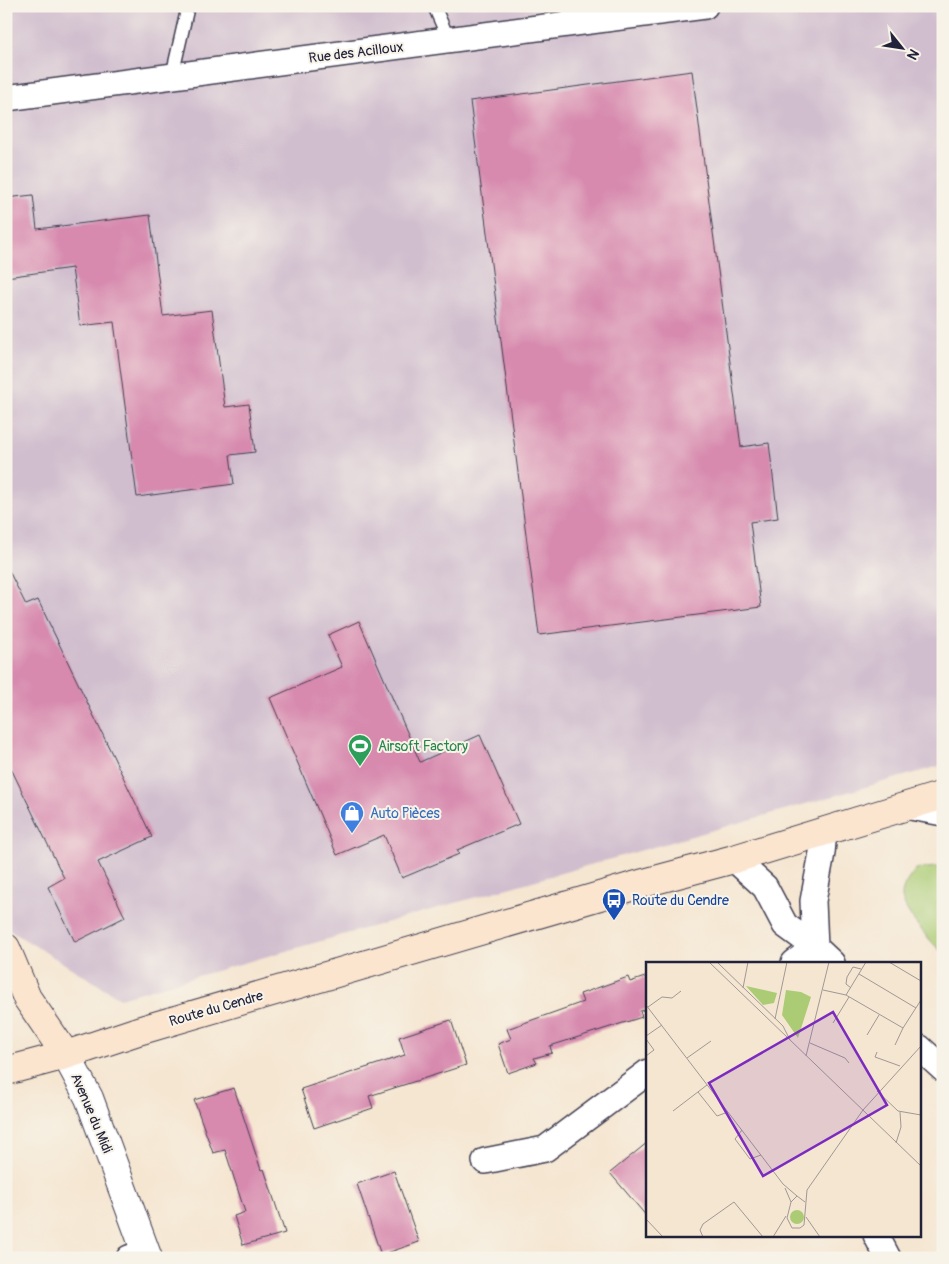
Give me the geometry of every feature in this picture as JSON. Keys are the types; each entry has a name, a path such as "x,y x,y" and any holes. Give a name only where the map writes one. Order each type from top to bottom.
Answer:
{"main road":[{"name":"Route du Cendre","path":"6,1071 66,1056 138,1031 644,882 734,859 943,795"},
{"name":"Avenue du Midi","path":"6,948 28,998 66,1056"}],"street":[{"name":"Rue des Acilloux","path":"6,98 449,40 646,10 705,6"},
{"path":"905,806 943,813"},
{"path":"824,831 813,901 824,955"},
{"path":"734,859 765,887 785,925 824,955"},
{"path":"798,962 824,955"},
{"path":"922,1050 943,1069"},
{"name":"Avenue du Midi","path":"66,1056 89,1098 141,1256"},
{"path":"484,1161 545,1149 646,1073"},
{"path":"877,1236 888,1258"}],"lane":[{"path":"172,76 188,6"},
{"path":"434,6 449,40"}],"shaded area":[{"path":"6,6 943,6 943,765 120,998 6,928"}],"green space":[{"path":"943,868 943,953 925,935 907,910 902,896 905,885 916,869"}],"building":[{"path":"692,71 741,447 769,443 778,518 750,522 761,607 539,635 470,101"},
{"path":"33,195 37,229 150,215 163,316 212,310 225,407 249,404 255,452 230,455 234,484 137,497 114,322 80,326 72,268 6,277 6,198"},
{"path":"6,565 26,605 38,600 152,837 98,862 125,917 75,942 48,887 64,878 6,758"},
{"name":"Airsoft Factory","path":"359,621 420,762 480,735 519,824 457,850 459,854 402,878 384,835 337,855 270,698 342,667 328,635"},
{"path":"628,977 630,982 646,977 646,1010 640,1011 642,1017 550,1046 552,1053 534,1058 537,1063 508,1073 498,1044 511,1039 507,1029 583,1002 580,994"},
{"path":"451,1020 466,1065 369,1096 373,1108 314,1128 301,1089 405,1055 399,1037"},
{"path":"234,1088 261,1170 264,1169 285,1233 243,1245 234,1216 245,1212 225,1150 213,1153 194,1100"},
{"path":"646,1144 646,1216 610,1173"},
{"path":"394,1171 419,1242 381,1255 357,1184"}],"place":[{"name":"Airsoft Factory","path":"360,767"},
{"name":"Auto Pièces","path":"352,834"},
{"name":"Route du Cendre","path":"614,921"}]}
